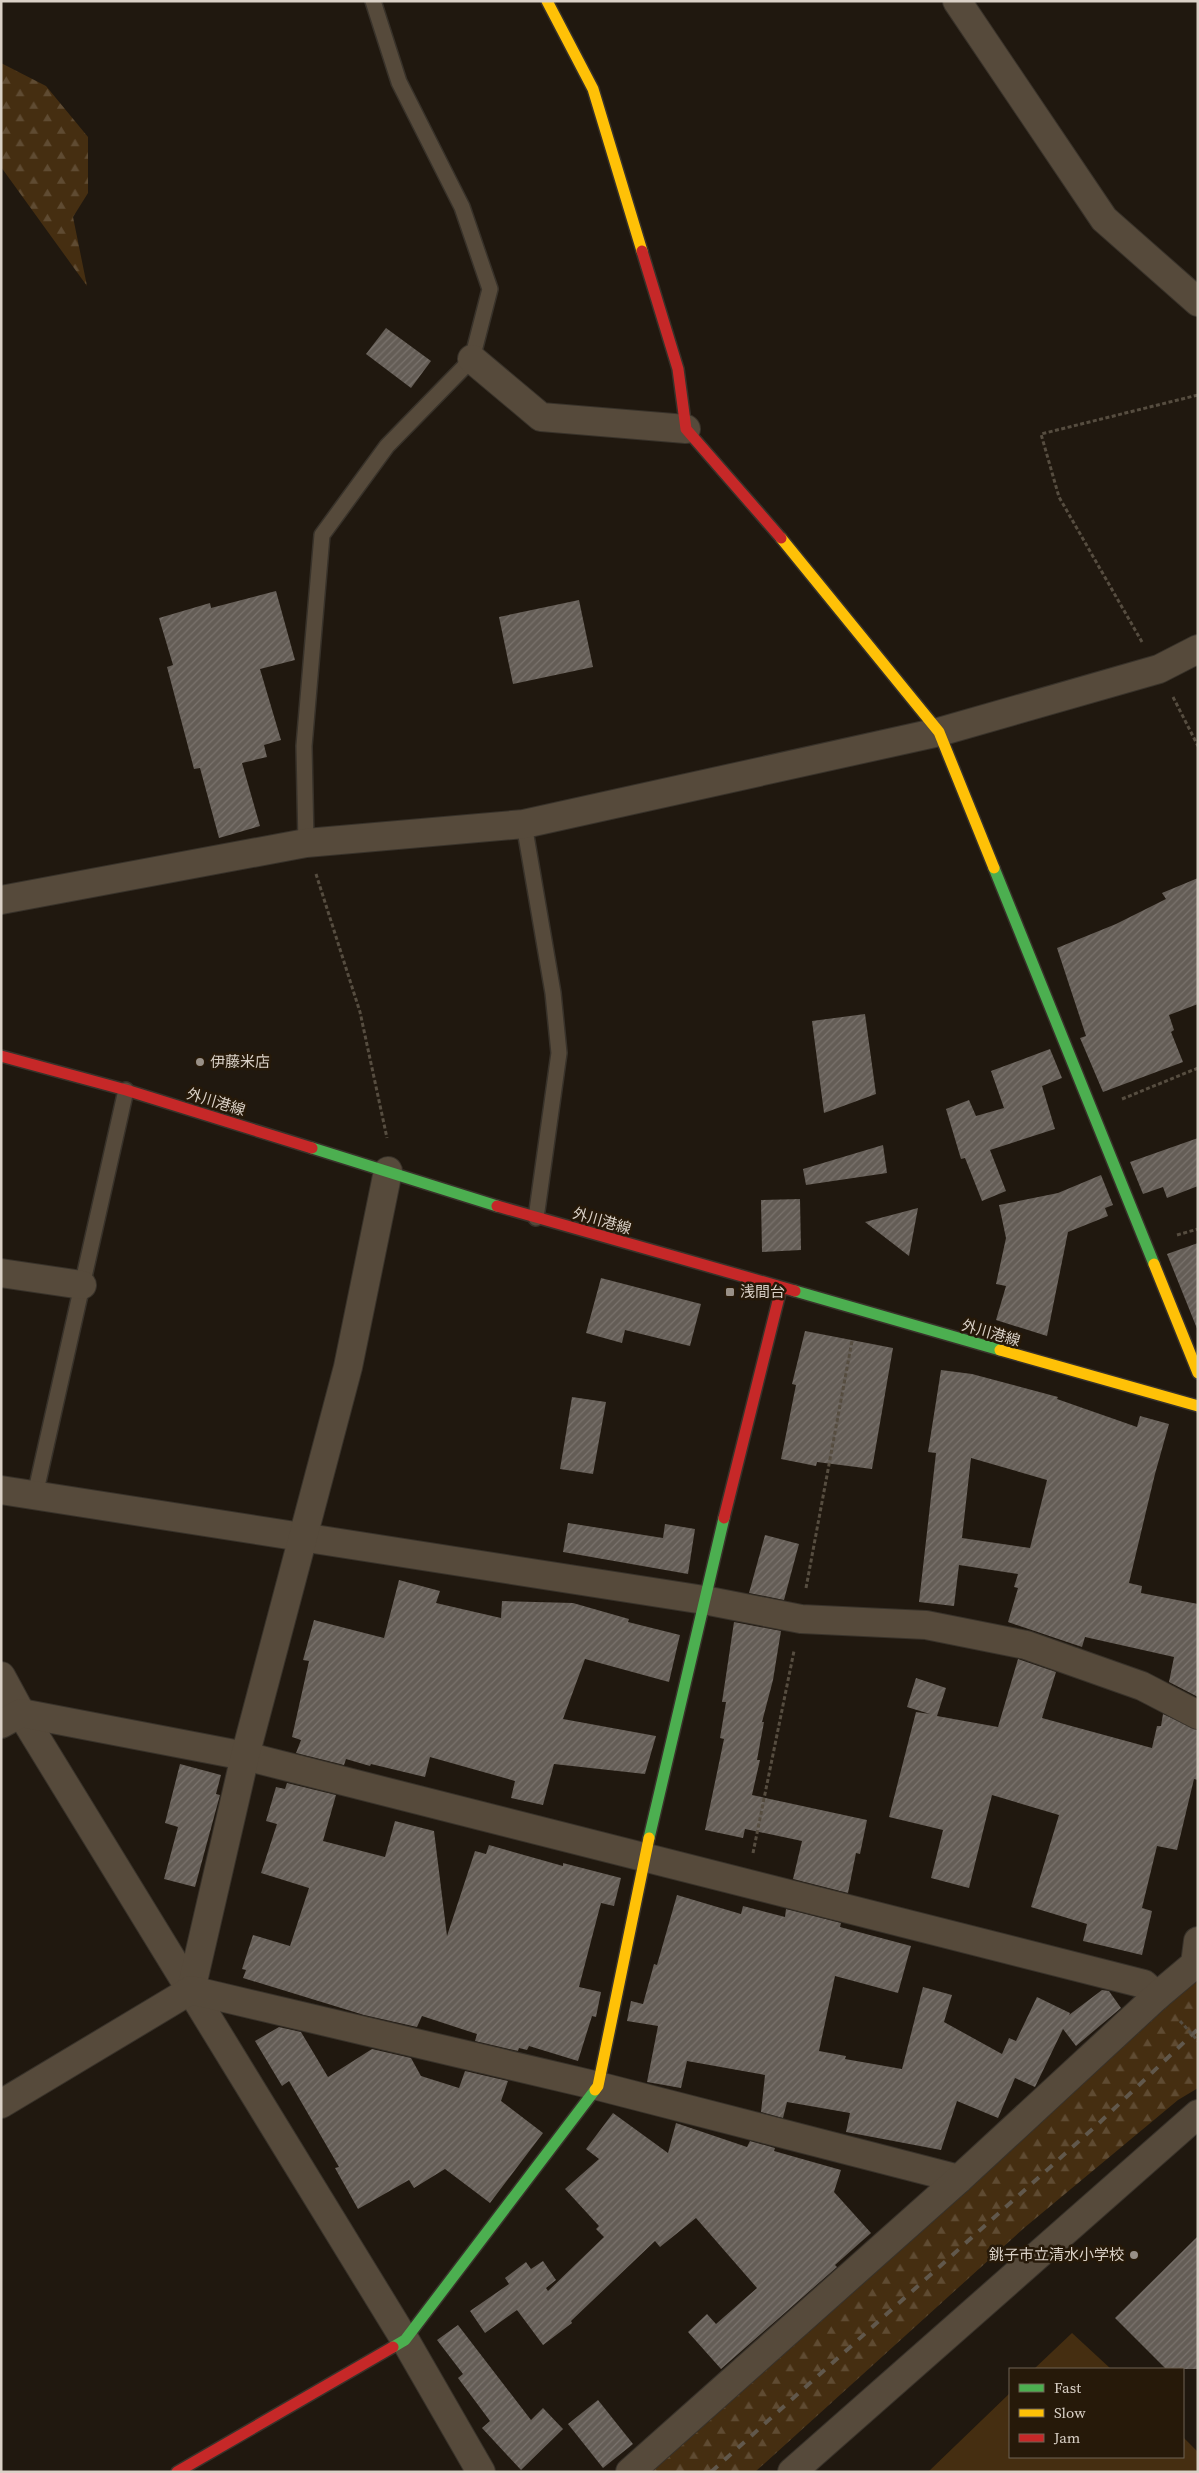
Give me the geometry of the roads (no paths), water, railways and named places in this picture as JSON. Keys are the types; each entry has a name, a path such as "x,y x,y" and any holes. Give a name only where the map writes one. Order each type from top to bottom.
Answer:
{"street":[{"path":"547,1 593,89 678,369 686,429 777,533 939,732 1198,1373"},
{"path":"957,1 1104,219 1198,302"},
{"path":"472,359 541,418 686,429"},
{"path":"1,900 306,843 524,824 939,732 1159,669 1198,649"},
{"name":"外川港線","path":"1,1056 126,1090 536,1218 1198,1406"},
{"path":"191,1990 246,1756 348,1367 388,1171"},
{"path":"1,1273 82,1285"},
{"path":"177,2472 405,2340 598,2086 646,1857 704,1600 781,1289"},
{"path":"1,1490 704,1600 800,1619 926,1625 1026,1645 1142,1686 1198,1715"},
{"path":"1,1676 11,1718 191,1990 405,2340 480,2472"},
{"path":"11,1718 246,1756 1144,1984 1157,1996"},
{"path":"630,2472 959,2179 1157,1996 1195,1964 1198,1940"},
{"path":"1,2104 191,1990 598,2086 959,2179"},
{"path":"792,2472 1198,2114"}],"lane":[{"path":"306,843 304,746 322,534 388,446 472,359 490,289 462,207 399,82 373,1"},
{"path":"524,824 553,992 558,1053 536,1218"},
{"path":"35,1495 126,1090"}],"railway":[{"path":"711,2472 1097,2125 1198,2029"}],"place":[{"name":"伊藤米店","path":"200,1062"},
{"name":"浅間台","path":"730,1292"},
{"name":"銚子市立清水小学校","path":"1134,2255"}]}
